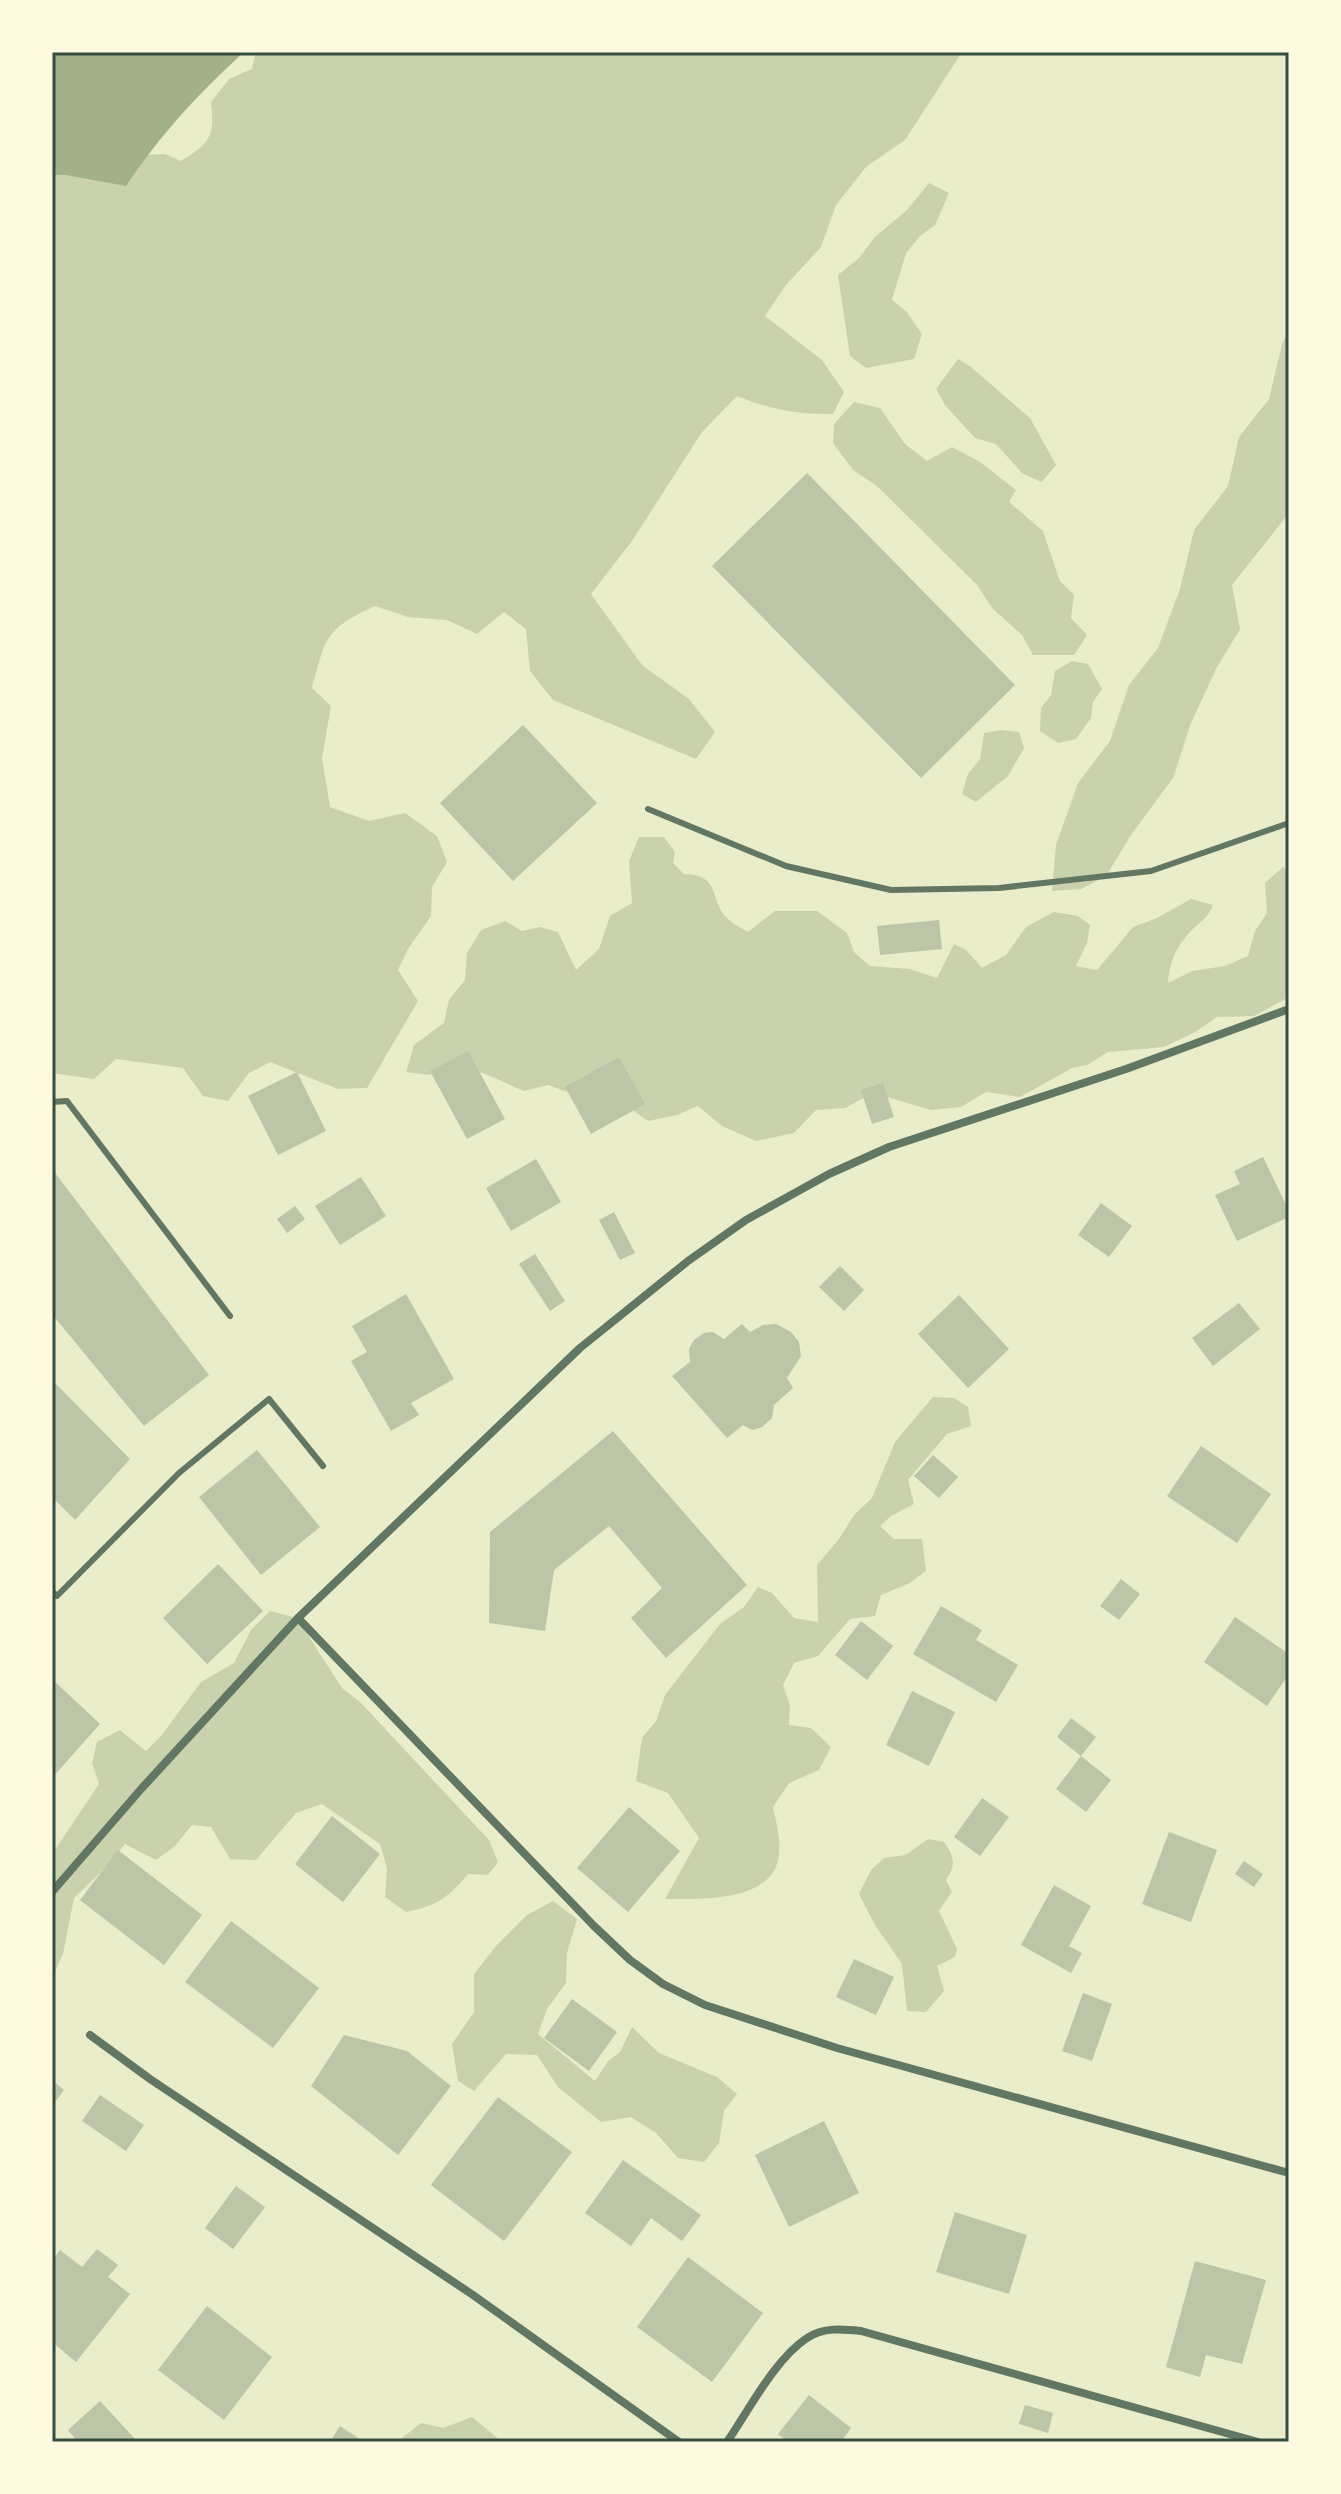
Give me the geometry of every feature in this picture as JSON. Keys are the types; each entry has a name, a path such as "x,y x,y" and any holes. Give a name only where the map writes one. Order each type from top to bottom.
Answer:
{"street":[{"path":"52,1892 142,1788 298,1618 580,1348 688,1261 746,1220 829,1174 889,1147 1126,1069 1289,1009"},
{"path":"298,1618 594,1926 630,1960 663,1984 705,2005 824,2044 1289,2173"},
{"path":"90,2035 150,2079 473,2295 679,2442"},
{"path":"727,2442 784,2359 808,2337 835,2328 861,2331 1258,2442"}],"lane":[{"path":"648,809 786,866 891,890 999,888 1151,871 1289,823"},
{"path":"52,1102 67,1101 230,1316"},
{"path":"52,1591 57,1596 179,1473 269,1399 323,1466"}],"shaded area":[{"path":"52,52 244,52 181,115 126,186 52,175"},
{"path":"256,52 962,52 905,140 866,167 836,205 821,247 786,285 765,316 822,360 844,392 833,414 784,410 737,396 702,432 632,541 591,594 642,665 689,699 715,732 696,759 553,700 530,671 526,629 504,612 477,634 447,620 408,617 375,606 346,621 330,636 312,688 331,706 322,758 330,807 369,821 405,813 437,836 447,862 432,887 431,916 408,949 398,970 418,1001 367,1088 338,1089 270,1062 249,1073 228,1101 203,1096 183,1068 116,1059 94,1079 52,1073 52,160 165,154 181,161 204,144 211,131 211,102 229,79 252,69"},
{"path":"929,183 949,193 935,225 920,236 906,253 892,300 906,311 922,334 914,359 866,368 850,356 838,275 907,210"},
{"path":"1289,328 1289,513 1232,585 1240,629 1216,669 1191,723 1173,778 1131,835 1106,876 1081,889 1052,891 1056,845 1078,783 1110,741 1129,685 1158,648 1180,589 1194,530 1228,486 1239,437 1269,399"},
{"path":"958,359 1030,418 1056,465 1042,482 1023,474 996,444 975,438 945,405 936,389"},
{"path":"854,402 880,408 905,444 927,461 952,447 980,462 1016,490 1009,502 1043,531 1060,581 1074,595 1071,618 1087,635 1074,655 1033,655 1022,635 992,608 977,585 877,486 853,470 833,443 834,424"},
{"path":"1072,661 1088,664 1102,689 1093,702 1091,718 1076,739 1058,743 1040,731 1041,708 1051,695 1055,671"},
{"path":"1002,730 1019,732 1024,748 1008,776 976,802 962,794 968,774 980,759 984,733"},
{"path":"639,837 664,837 675,852 673,863 684,874 704,878 726,917 748,932 775,911 817,911 847,933 854,952 870,966 910,969 937,978 954,944 966,950 982,968 1006,955 1026,927 1054,912 1078,916 1090,925 1087,943 1076,966 1097,970 1133,927 1191,899 1213,905 1178,948 1168,983 1192,971 1225,966 1248,956 1255,931 1267,913 1265,883 1283,867 1289,871 1289,997 1254,1016 1217,1017 1164,1047 1108,1052 1020,1097 986,1092 961,1107 931,1110 873,1093 845,1108 816,1110 794,1133 756,1141 722,1126 698,1106 677,1115 648,1121 595,1084 575,1095 548,1085 524,1091 483,1073 453,1069 428,1075 406,1072 414,1045 444,1023 449,1000 465,980 467,953 481,930 505,921 522,931 540,927 558,932 576,970 599,949 610,916 632,903 629,861"},
{"path":"933,1397 954,1398 968,1407 971,1426 947,1434 908,1480 914,1504 891,1516 880,1526 894,1539 922,1539 926,1571 908,1584 881,1595 875,1616 850,1619 818,1656 794,1663 783,1685 790,1705 789,1725 811,1728 831,1747 819,1770 789,1783 773,1807 779,1846 775,1869 767,1880 741,1893 709,1898 665,1899 699,1838 668,1793 636,1781 642,1738 656,1721 665,1695 720,1624 744,1607 758,1587 772,1593 794,1618 818,1622 817,1565 854,1515 872,1498 895,1442"},
{"path":"270,1611 297,1618 342,1688 361,1703 489,1840 498,1862 488,1875 468,1874 442,1899 406,1912 385,1897 387,1868 380,1844 322,1804 296,1813 256,1860 230,1859 211,1827 192,1825 175,1846 156,1860 125,1844 74,1898 63,1954 52,1978 52,1854 99,1784 92,1763 97,1742 120,1730 146,1751 201,1682 234,1663 251,1630"},
{"path":"928,1839 944,1842 952,1857 953,1865 946,1880 952,1892 939,1911 957,1949 955,1957 937,1966 944,1991 926,2012 907,2011 902,1964 875,1925 859,1894 871,1870 884,1858 906,1855"},
{"path":"553,1901 577,1919 567,1953 566,1983 547,2009 538,2034 595,2081 608,2061 620,2052 632,2027 659,2053 717,2077 737,2094 724,2111 719,2143 704,2162 678,2158 656,2133 631,2117 601,2122 558,2087 537,2055 506,2054 474,2091 458,2081 452,2044 474,2012 474,1974 527,1915"},
{"path":"472,2417 502,2442 397,2442 421,2423 443,2428"}],"building":[{"path":"807,473 1015,685 921,778 712,566"},
{"path":"523,725 597,803 513,881 440,803"},
{"path":"939,920 942,949 880,955 877,926"},
{"path":"468,1051 505,1119 467,1139 430,1071"},
{"path":"619,1057 645,1104 591,1134 565,1087"},
{"path":"297,1072 326,1131 278,1155 248,1096"},
{"path":"883,1083 894,1117 872,1124 861,1090"},
{"path":"1263,1157 1289,1217 1237,1241 1215,1195 1240,1184 1234,1171"},
{"path":"536,1159 561,1202 511,1231 486,1188"},
{"path":"52,1169 209,1375 144,1426 52,1314"},
{"path":"361,1177 386,1216 340,1245 315,1206"},
{"path":"1101,1203 1132,1226 1109,1257 1078,1235"},
{"path":"295,1206 305,1219 287,1233 277,1219"},
{"path":"614,1212 635,1253 620,1260 599,1220"},
{"path":"535,1254 565,1301 550,1311 519,1264"},
{"path":"840,1266 864,1290 844,1311 819,1287"},
{"path":"406,1294 454,1379 411,1403 419,1415 391,1431 351,1361 367,1352 352,1326"},
{"path":"959,1295 1009,1349 968,1388 918,1334"},
{"path":"1239,1303 1260,1329 1213,1366 1192,1338"},
{"path":"742,1324 750,1332 763,1325 776,1324 791,1332 799,1342 801,1356 787,1378 793,1388 774,1405 772,1418 762,1427 752,1430 743,1425 727,1438 672,1376 690,1362 689,1349 694,1340 704,1333 713,1332 724,1339"},
{"path":"52,1380 130,1459 75,1520 52,1497"},
{"path":"613,1431 747,1585 666,1658 631,1618 662,1588 609,1526 554,1570 545,1631 489,1623 490,1532"},
{"path":"1201,1446 1271,1494 1237,1543 1167,1496"},
{"path":"257,1450 320,1527 261,1575 199,1497"},
{"path":"933,1455 958,1477 939,1498 914,1476"},
{"path":"218,1564 263,1611 207,1664 163,1618"},
{"path":"1121,1579 1140,1594 1119,1620 1100,1606"},
{"path":"941,1606 982,1630 976,1640 1018,1665 996,1702 913,1654"},
{"path":"1235,1617 1289,1654 1289,1674 1267,1706 1204,1662"},
{"path":"861,1621 893,1646 867,1680 835,1655"},
{"path":"52,1679 100,1724 52,1778"},
{"path":"912,1691 955,1712 929,1766 886,1745"},
{"path":"1071,1718 1096,1737 1081,1756 1057,1737"},
{"path":"1081,1756 1111,1780 1086,1812 1056,1789"},
{"path":"982,1798 1009,1817 980,1856 954,1837"},
{"path":"629,1807 680,1851 628,1912 577,1868"},
{"path":"332,1816 380,1854 343,1902 295,1864"},
{"path":"1169,1832 1217,1850 1191,1922 1142,1904"},
{"path":"118,1850 202,1915 164,1965 80,1900"},
{"path":"1244,1861 1263,1874 1254,1887 1235,1874"},
{"path":"1054,1885 1091,1906 1069,1946 1082,1953 1071,1973 1021,1945"},
{"path":"231,1921 319,1988 273,2048 185,1982"},
{"path":"854,1959 894,1977 876,2015 836,1997"},
{"path":"1083,1993 1112,2004 1092,2061 1062,2051"},
{"path":"572,1999 617,2032 589,2071 544,2038"},
{"path":"344,2035 407,2051 451,2086 398,2155 311,2086"},
{"path":"52,2080 64,2090 52,2106"},
{"path":"100,2095 144,2125 126,2151 82,2121"},
{"path":"498,2097 572,2152 504,2241 431,2185"},
{"path":"824,2121 859,2193 789,2227 755,2155"},
{"path":"623,2160 701,2215 682,2241 651,2218 631,2246 585,2213"},
{"path":"236,2186 265,2207 233,2249 205,2228"},
{"path":"955,2212 1027,2235 1009,2294 936,2272"},
{"path":"97,2249 118,2265 108,2277 130,2294 76,2362 52,2342 52,2261 60,2250 82,2267"},
{"path":"688,2257 763,2313 712,2382 637,2327"},
{"path":"1195,2261 1266,2280 1242,2364 1206,2355 1200,2377 1166,2367"},
{"path":"207,2306 272,2357 224,2420 158,2370"},
{"path":"809,2395 851,2428 841,2442 788,2442 778,2434"},
{"path":"100,2401 138,2442 78,2442 68,2430"},
{"path":"1025,2405 1053,2413 1048,2433 1019,2424"},
{"path":"340,2426 364,2442 330,2442"}]}
